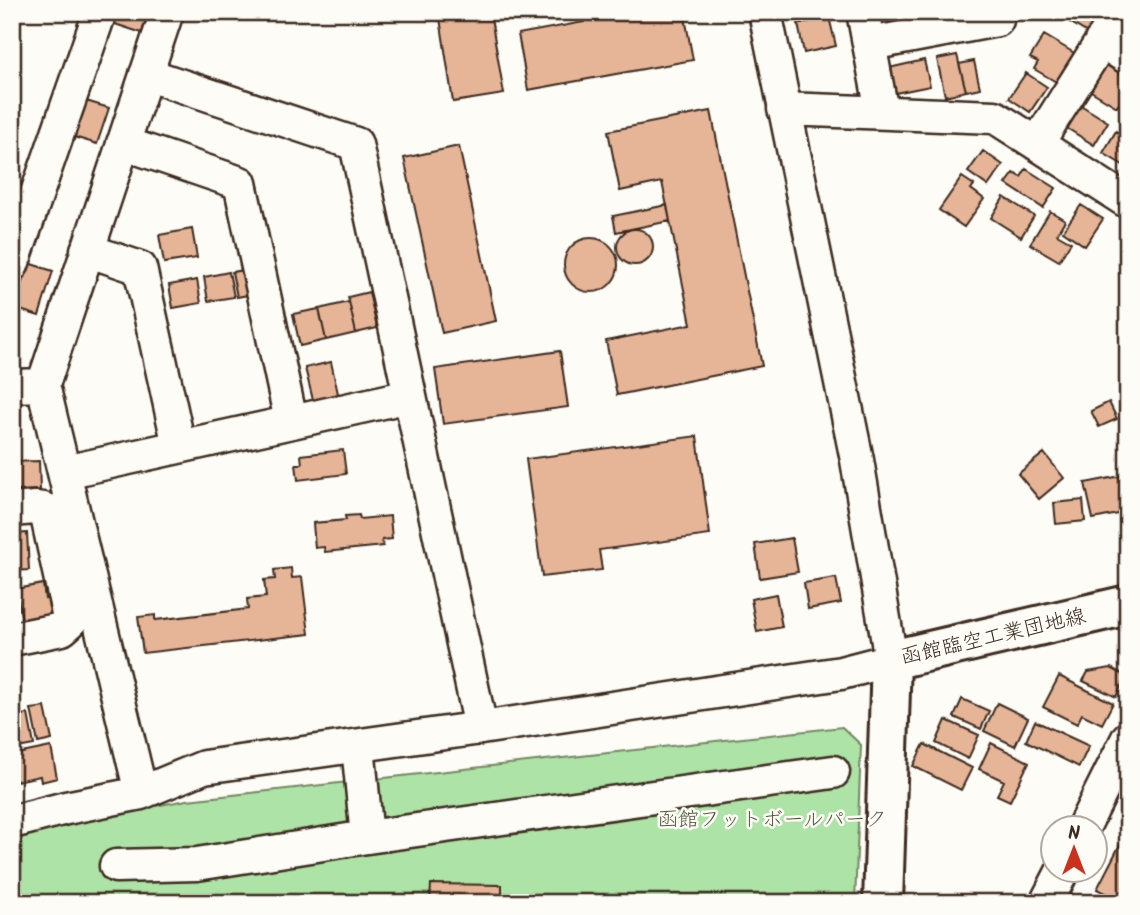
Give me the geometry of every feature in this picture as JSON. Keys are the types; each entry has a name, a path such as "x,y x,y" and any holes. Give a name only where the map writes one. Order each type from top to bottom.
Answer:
{"main road":[{"name":"函館臨空工業団地線","path":"883,903 891,660 1128,605"}],"street":[{"path":"12,265 100,12"},
{"path":"141,793 120,715 65,472 27,385 87,250 167,12"},
{"path":"12,822 141,793 204,767 841,673 891,660 857,460 765,12"},
{"path":"863,12 882,112"},
{"path":"870,44 997,20 996,12"},
{"path":"1037,144 1120,12"},
{"path":"1101,41 1128,58"},
{"path":"146,74 356,144 481,728"},
{"path":"783,109 995,117 1128,202"},
{"path":"123,143 240,183 291,421"},
{"path":"87,250 140,268 179,446"},
{"path":"65,472 410,396"},
{"path":"12,510 43,509 47,516 70,622 62,629 12,639"},
{"path":"1090,814 1128,738"},
{"path":"358,746 367,837"},
{"path":"116,866 197,864 367,837 833,772"},
{"path":"1046,903 1055,884"}],"green space":[{"name":"函館フットボールパーク","path":"842,727 861,745 855,903 12,903 12,837 75,821 187,800"}],"building":[{"path":"119,12 148,12 142,33 115,24"},
{"path":"439,12 490,12 504,94 453,102"},
{"path":"582,12 616,12 617,16 636,12 684,12 693,60 528,90 518,34 584,22"},
{"path":"877,12 909,12 911,18 880,25"},
{"path":"1009,12 1042,12 1042,14 1011,21"},
{"path":"1102,12 1089,34 1057,14"},
{"path":"829,17 836,46 804,53 798,24"},
{"path":"1044,35 1076,54 1058,83 1034,69 1038,62 1030,58"},
{"path":"957,55 966,91 945,96 937,59"},
{"path":"924,60 930,86 895,93 889,68"},
{"path":"974,61 980,88 966,91 959,64"},
{"path":"1103,61 1128,77 1128,90 1117,107 1086,88"},
{"path":"1026,73 1047,87 1030,112 1009,98"},
{"path":"86,101 109,108 97,144 74,137"},
{"path":"1079,104 1108,122 1094,145 1065,127"},
{"path":"711,111 762,366 617,395 606,341 691,324 662,182 620,191 608,131"},
{"path":"1116,131 1128,139 1128,168 1103,153"},
{"path":"459,146 496,321 442,333 404,158"},
{"path":"983,151 1003,165 988,186 968,172"},
{"path":"1026,169 1056,188 1043,208 1006,184 1014,173 1021,177"},
{"path":"962,177 974,185 971,189 984,199 964,227 939,210"},
{"path":"1004,197 1034,216 1021,237 991,218"},
{"path":"667,205 670,221 616,232 613,216"},
{"path":"1081,205 1103,219 1085,246 1063,231"},
{"path":"1050,211 1065,220 1057,234 1071,242 1059,261 1030,244"},
{"path":"192,229 197,258 164,263 159,235"},
{"path":"635,229 647,235 653,247 647,259 635,265 623,259 617,247 623,235"},
{"path":"591,238 610,246 618,265 610,284 591,292 572,284 564,265 572,246"},
{"path":"28,263 53,271 39,316 14,308"},
{"path":"244,270 248,295 237,297 232,272"},
{"path":"229,272 234,297 208,301 204,277"},
{"path":"197,280 201,303 173,308 169,285"},
{"path":"369,292 377,328 356,333 348,297"},
{"path":"349,302 356,333 326,340 319,309"},
{"path":"319,309 326,340 300,346 293,314"},
{"path":"560,351 568,407 443,424 435,369"},
{"path":"331,362 339,398 314,404 305,368"},
{"path":"1109,402 1117,419 1099,427 1091,411"},
{"path":"697,436 710,535 599,550 602,570 542,577 526,459"},
{"path":"343,450 346,474 298,480 296,464 302,464 301,455"},
{"path":"1044,453 1064,478 1039,499 1018,474"},
{"path":"39,461 40,490 12,491 12,462"},
{"path":"1121,476 1128,512 1093,519 1085,483"},
{"path":"1083,500 1085,521 1056,524 1054,503"},
{"path":"359,515 360,519 390,516 392,539 382,540 383,546 325,552 324,547 315,548 313,523 346,520 345,516"},
{"path":"27,533 29,570 12,571 12,534"},
{"path":"792,538 798,572 760,578 755,544"},
{"path":"291,568 292,578 302,577 309,634 143,653 138,617 155,615 155,620 248,609 247,599 266,597 264,580 275,579 274,570"},
{"path":"836,578 841,603 808,609 804,583"},
{"path":"43,584 45,599 52,598 55,615 22,620 16,589"},
{"path":"776,594 782,627 757,632 751,599"},
{"path":"1111,668 1126,676 1116,697 1083,681 1088,672"},
{"path":"1059,676 1113,703 1102,724 1082,714 1077,724 1043,707"},
{"path":"962,699 989,711 981,729 954,717"},
{"path":"997,703 1028,718 1015,746 984,731"},
{"path":"45,707 52,740 38,743 31,709"},
{"path":"28,714 34,745 12,749 12,717"},
{"path":"946,720 979,735 968,759 936,743"},
{"path":"1035,721 1089,746 1079,767 1026,741"},
{"path":"991,743 1029,762 1010,801 997,795 1004,781 979,769"},
{"path":"924,744 972,768 961,790 913,766"},
{"path":"51,747 57,778 41,782 40,776 12,782 12,755"},
{"path":"1128,829 1128,903 1097,889 1100,884 1108,884 1108,868"},
{"path":"431,884 502,885 502,903 430,903"}]}
